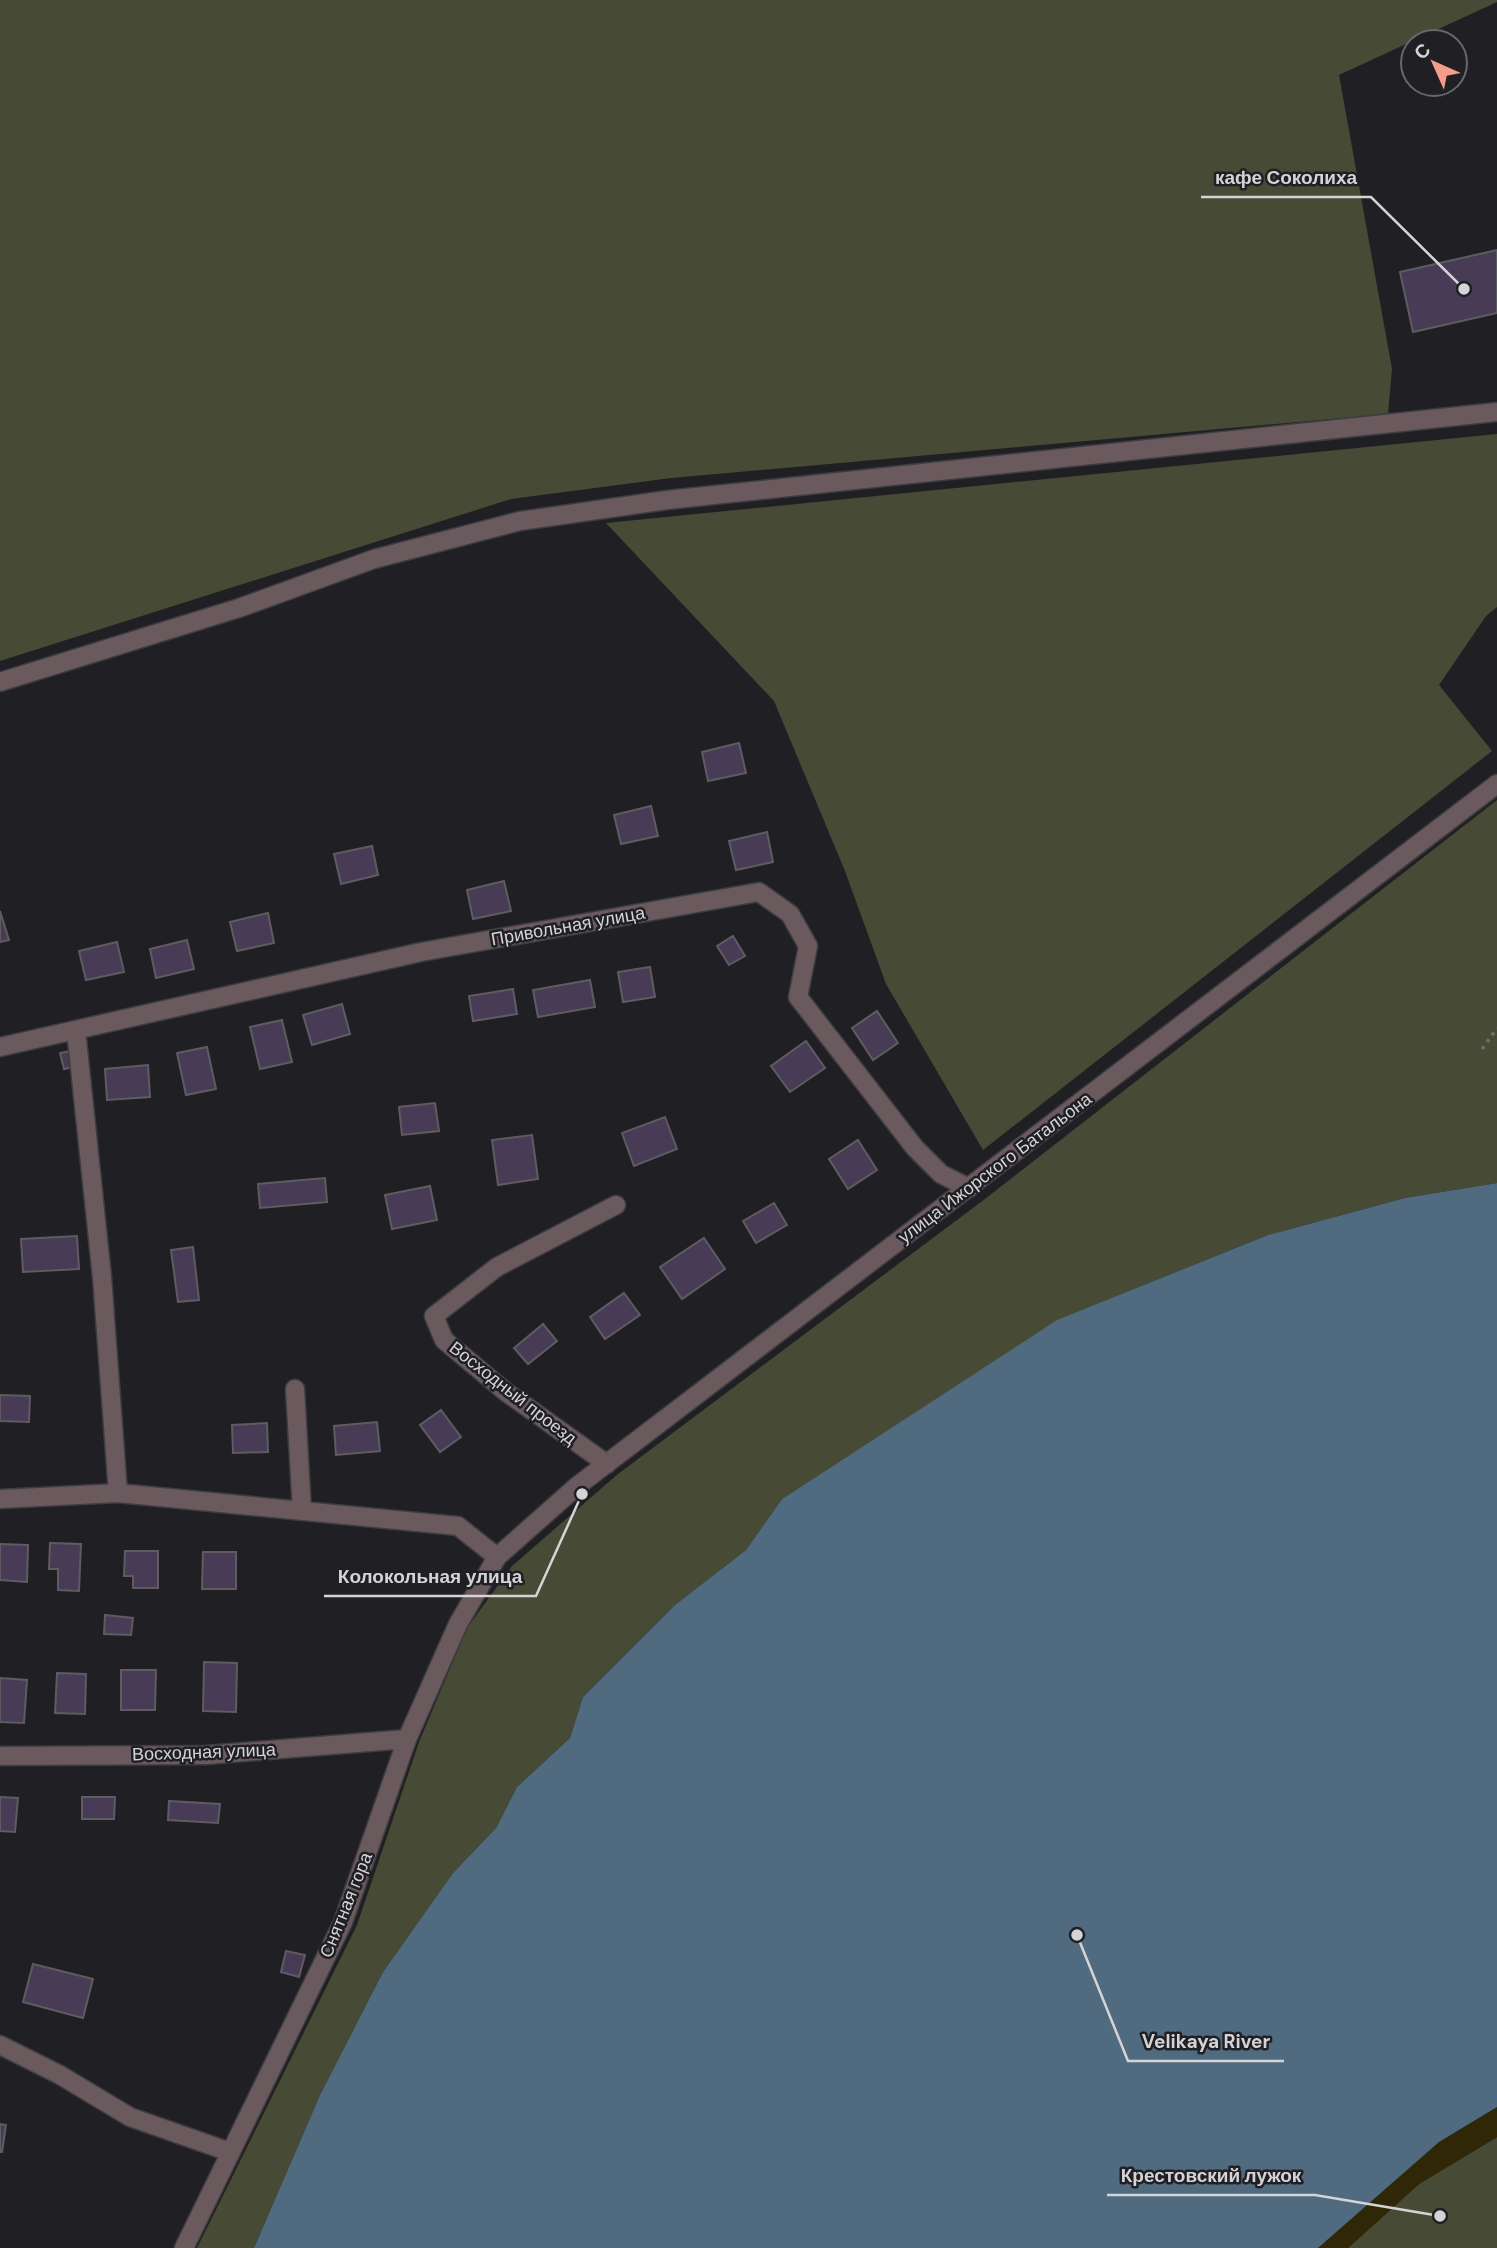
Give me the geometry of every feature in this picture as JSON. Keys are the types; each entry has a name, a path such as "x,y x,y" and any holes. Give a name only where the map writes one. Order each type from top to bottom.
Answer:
{"street":[{"path":"0,682 239,608 374,559 520,521 667,500 1497,412"},
{"name":"улица Ижорского Батальона","path":"497,1557 607,1464 1497,785"},
{"name":"Привольная улица","path":"0,1047 421,952 759,892 790,914 808,946 798,997 915,1148 941,1174 969,1188"},
{"path":"76,1030 102,1277 118,1493"},
{"name":"Восходный проезд","path":"607,1464 506,1392 444,1340 434,1316 497,1267 616,1205"},
{"path":"295,1389 302,1511"},
{"path":"0,1499 118,1493 458,1526 497,1557"},
{"name":"Снятная гора","path":"184,2248 344,1922 407,1739 458,1624 497,1557"},
{"name":"Восходная улица","path":"0,1756 206,1755 407,1739"},
{"path":"0,2045 60,2075 130,2117 230,2152"}],"path":[{"path":"1482,1049 1497,1028"}],"green space":[{"path":"0,0 1497,0 1441,28 1399,28 1399,47 1339,75 1392,369 1388,414 671,478 511,499 0,661"},
{"path":"1497,434 1497,607 1486,616 1439,685 1492,751 983,1150 886,984 845,871 774,701 606,523"},
{"path":"1497,800 1497,1183 1405,1198 1268,1235 1058,1320 782,1499 746,1550 675,1605 583,1697 570,1738 517,1787 496,1828 453,1873 383,1972 320,2095 254,2248 197,2248 357,1925 419,1742 467,1628 512,1566 618,1474 981,1202"},
{"path":"1497,2137 1497,2248 1348,2248 1419,2184"}],"sand":[{"path":"1497,2107 1497,2137 1419,2184 1348,2248 1318,2248 1439,2142"}],"water":[{"path":"1497,1183 1497,2107 1439,2142 1318,2248 254,2248 320,2095 383,1972 453,1873 496,1828 517,1787 570,1738 583,1697 675,1605 746,1550 782,1499 1057,1320 1268,1235 1405,1198"}],"building":[{"path":"1497,250 1497,313 1413,332 1400,272"},
{"path":"739,743 746,773 708,781 702,752"},
{"path":"651,806 658,836 621,844 614,815"},
{"path":"767,832 773,862 736,870 729,841"},
{"path":"372,846 378,875 341,884 334,854"},
{"path":"504,881 511,911 473,919 467,890"},
{"path":"0,911 9,940 0,942"},
{"path":"268,913 274,943 237,951 230,922"},
{"path":"733,936 745,956 729,965 717,946"},
{"path":"187,940 194,969 156,978 150,949"},
{"path":"117,942 124,972 86,980 79,951"},
{"path":"650,967 655,997 623,1002 618,972"},
{"path":"590,980 595,1007 538,1017 533,990"},
{"path":"513,989 517,1014 473,1021 469,996"},
{"path":"342,1004 350,1034 312,1045 303,1015"},
{"path":"877,1011 898,1043 873,1060 852,1028"},
{"path":"282,1020 292,1062 260,1069 250,1027"},
{"path":"806,1041 825,1068 790,1092 771,1066"},
{"path":"207,1047 216,1089 186,1095 177,1053"},
{"path":"71,1051 74,1067 64,1069 60,1053"},
{"path":"148,1065 150,1097 107,1100 105,1069"},
{"path":"435,1103 439,1131 402,1135 399,1107"},
{"path":"665,1117 677,1149 634,1166 622,1133"},
{"path":"532,1135 538,1179 498,1185 492,1140"},
{"path":"858,1140 877,1170 848,1189 829,1159"},
{"path":"325,1178 327,1202 260,1208 258,1184"},
{"path":"430,1186 437,1220 392,1229 385,1195"},
{"path":"774,1203 787,1225 756,1243 743,1221"},
{"path":"77,1236 79,1269 23,1272 21,1239"},
{"path":"704,1238 725,1269 682,1299 660,1267"},
{"path":"193,1247 199,1300 178,1302 171,1250"},
{"path":"624,1293 640,1315 605,1339 590,1317"},
{"path":"543,1324 557,1341 528,1364 514,1348"},
{"path":"0,1395 30,1396 29,1422 0,1421"},
{"path":"441,1410 461,1437 440,1452 420,1425"},
{"path":"377,1422 380,1451 336,1455 334,1426"},
{"path":"267,1423 268,1452 233,1453 232,1425"},
{"path":"50,1543 81,1544 79,1591 58,1590 58,1569 49,1569"},
{"path":"0,1544 28,1545 27,1582 0,1580"},
{"path":"125,1551 158,1551 158,1588 133,1588 133,1576 124,1576"},
{"path":"203,1552 236,1552 236,1589 202,1589"},
{"path":"105,1615 133,1618 131,1635 104,1634"},
{"path":"204,1662 237,1663 236,1712 203,1711"},
{"path":"121,1670 156,1670 155,1710 121,1710"},
{"path":"57,1673 86,1674 85,1714 55,1713"},
{"path":"0,1678 27,1680 24,1723 0,1722"},
{"path":"0,1797 18,1798 15,1832 0,1831"},
{"path":"82,1797 115,1797 114,1819 82,1819"},
{"path":"169,1801 220,1804 218,1823 168,1820"},
{"path":"286,1951 305,1955 299,1977 281,1972"},
{"path":"33,1964 93,1979 83,2018 23,2002"},
{"path":"0,2124 6,2125 2,2152 0,2152"}],"place":[{"name":"кафе Соколиха","path":"1464,289"},
{"name":"Колокольная улица","path":"582,1494"},
{"name":"Velikaya River","path":"1077,1935"},
{"name":"Крестовский лужок","path":"1440,2216"}]}
